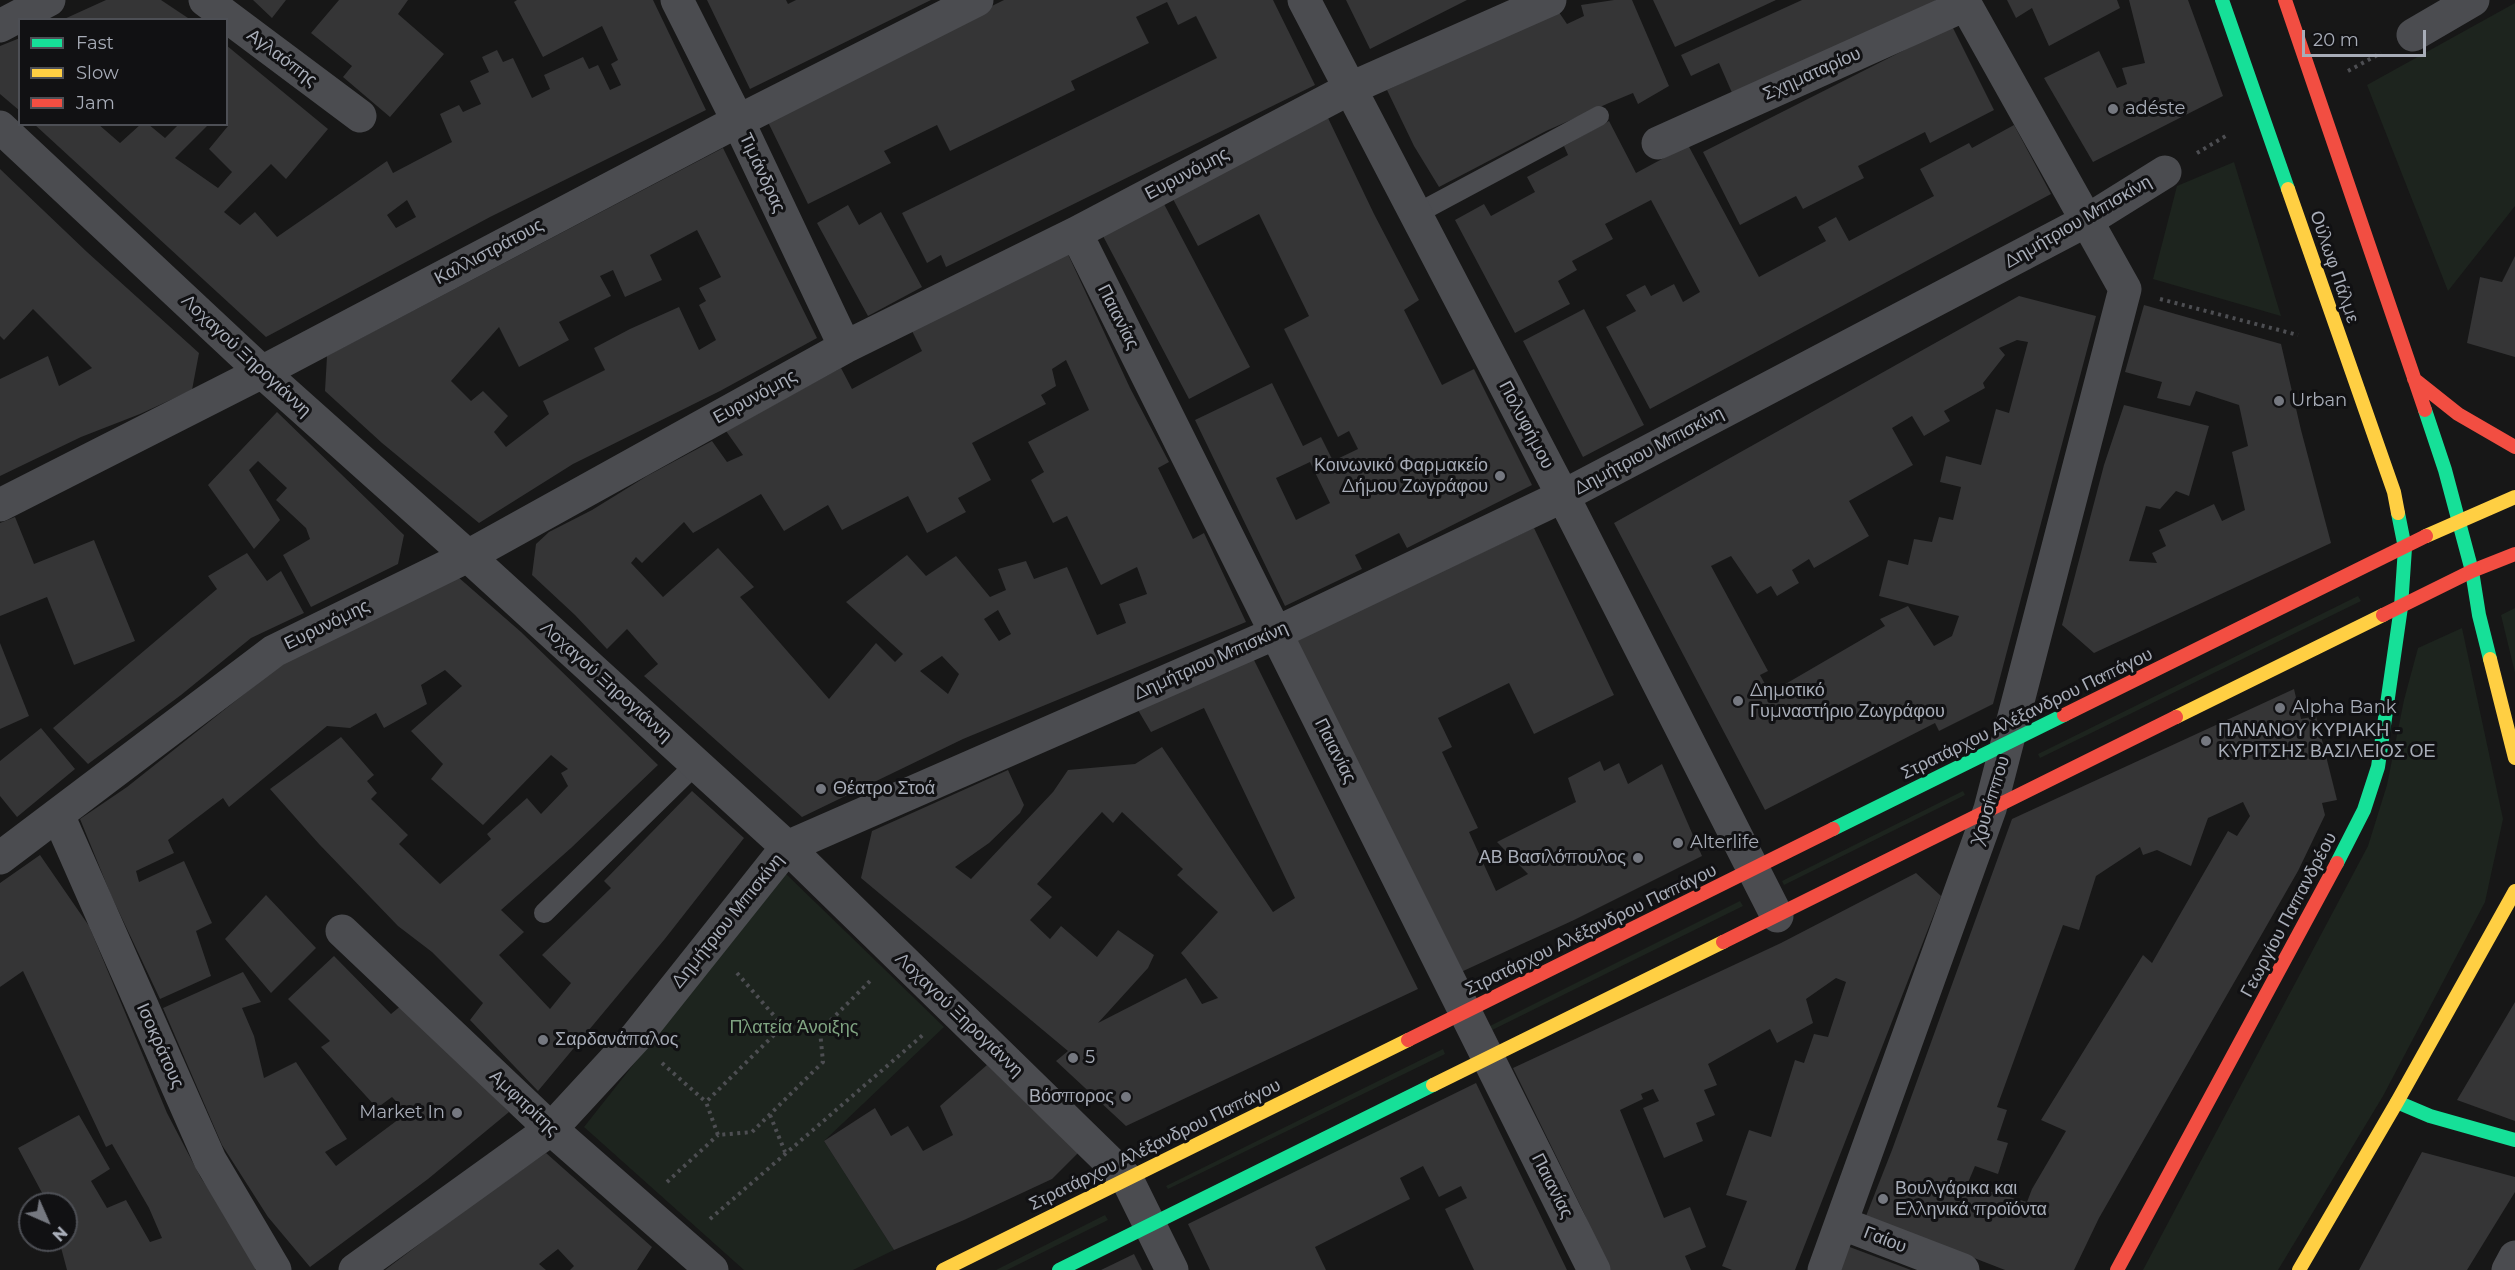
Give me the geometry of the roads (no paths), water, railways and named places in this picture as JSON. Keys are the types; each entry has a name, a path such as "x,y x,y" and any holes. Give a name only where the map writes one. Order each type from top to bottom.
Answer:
{"street":[{"path":"0,26 49,0"},
{"name":"Αγλαόπης","path":"205,0 360,116"},
{"name":"Τιμάνδρας","path":"677,0 738,121 845,347"},
{"name":"Καλλιστράτους","path":"0,505 262,372 738,121 978,0"},
{"name":"Πολυφήμου","path":"1304,0 1563,496 1777,916"},
{"name":"Ευρυνόμης","path":"0,858 273,651 468,556 845,347 1076,233 1351,88 1550,0"},
{"name":"Ούλωφ Πάλμε","path":"2222,0 2394,492 2405,548"},
{"path":"2285,0 2445,470 2472,572 2479,615 2515,758"},
{"path":"2413,35 2473,0"},
{"name":"Σχηματαρίου","path":"1658,143 1964,3 2088,220"},
{"name":"Λοχαγού Ξηρογιάννη","path":"0,127 262,372 787,847 897,954 1127,1179 1172,1270"},
{"name":"Δημήτριου Μπισκίνη","path":"355,1270 551,1129 635,1038 787,847 1276,633 1563,496 2088,220 2165,172"},
{"name":"Χρυσίππου","path":"1824,1270 1990,809 2125,289 2088,220"},
{"name":"Παιανίας","path":"1076,233 1594,1270"},
{"path":"2414,379 2458,414 2515,447"},
{"name":"Στρατάρχου Αλέξανδρου Παπάγου","path":"943,1270 2459,520 2515,497"},
{"name":"Γεωργίου Παπανδρέου","path":"2116,1270 2364,810 2378,767 2401,607 2405,548"},
{"path":"1059,1270 1990,809 2472,572 2515,554"},
{"name":"Ισοκράτους","path":"58,815 210,1160 275,1270"},
{"path":"2299,1270 2397,1102 2515,891"},
{"name":"Αμφιτρίτης","path":"342,931 551,1129 712,1270"},
{"path":"2397,1102 2430,1116 2515,1140"},
{"name":"Γαίου","path":"1841,1223 1963,1270"},
{"path":"2508,1270 2515,1257"}],"lane":[{"path":"1416,214 1599,116"},
{"path":"543,913 696,764"}],"place":[{"name":"adéste","path":"2113,109"},
{"name":"Urban","path":"2279,401"},
{"name":"Κοινωνικό Φαρμακείο Δήμου Ζωγράφου","path":"1500,476"},
{"name":"Δημοτικό Γυμναστήριο Ζωγράφου","path":"1738,701"},
{"name":"Alpha Bank","path":"2280,708"},
{"name":"ΠΑΝΑΝΟΥ ΚΥΡΙΑΚΗ - ΚΥΡΙΤΣΗΣ ΒΑΣΙΛΕΙΟΣ ΟΕ","path":"2206,741"},
{"name":"Θέατρο Στοά","path":"821,789"},
{"name":"Alterlife","path":"1678,843"},
{"name":"ΑΒ Βασιλόπουλος","path":"1638,858"},
{"name":"Σαρδανάπαλος","path":"543,1040"},
{"name":"5","path":"1073,1058"},
{"name":"Βόσπορος","path":"1126,1097"},
{"name":"Market In","path":"457,1113"},
{"name":"Βουλγάρικα και Ελληνικά προϊόντα","path":"1883,1199"}],"park label":[{"name":"Πλατεία Άνοιξης","path":"794,1028"}]}
